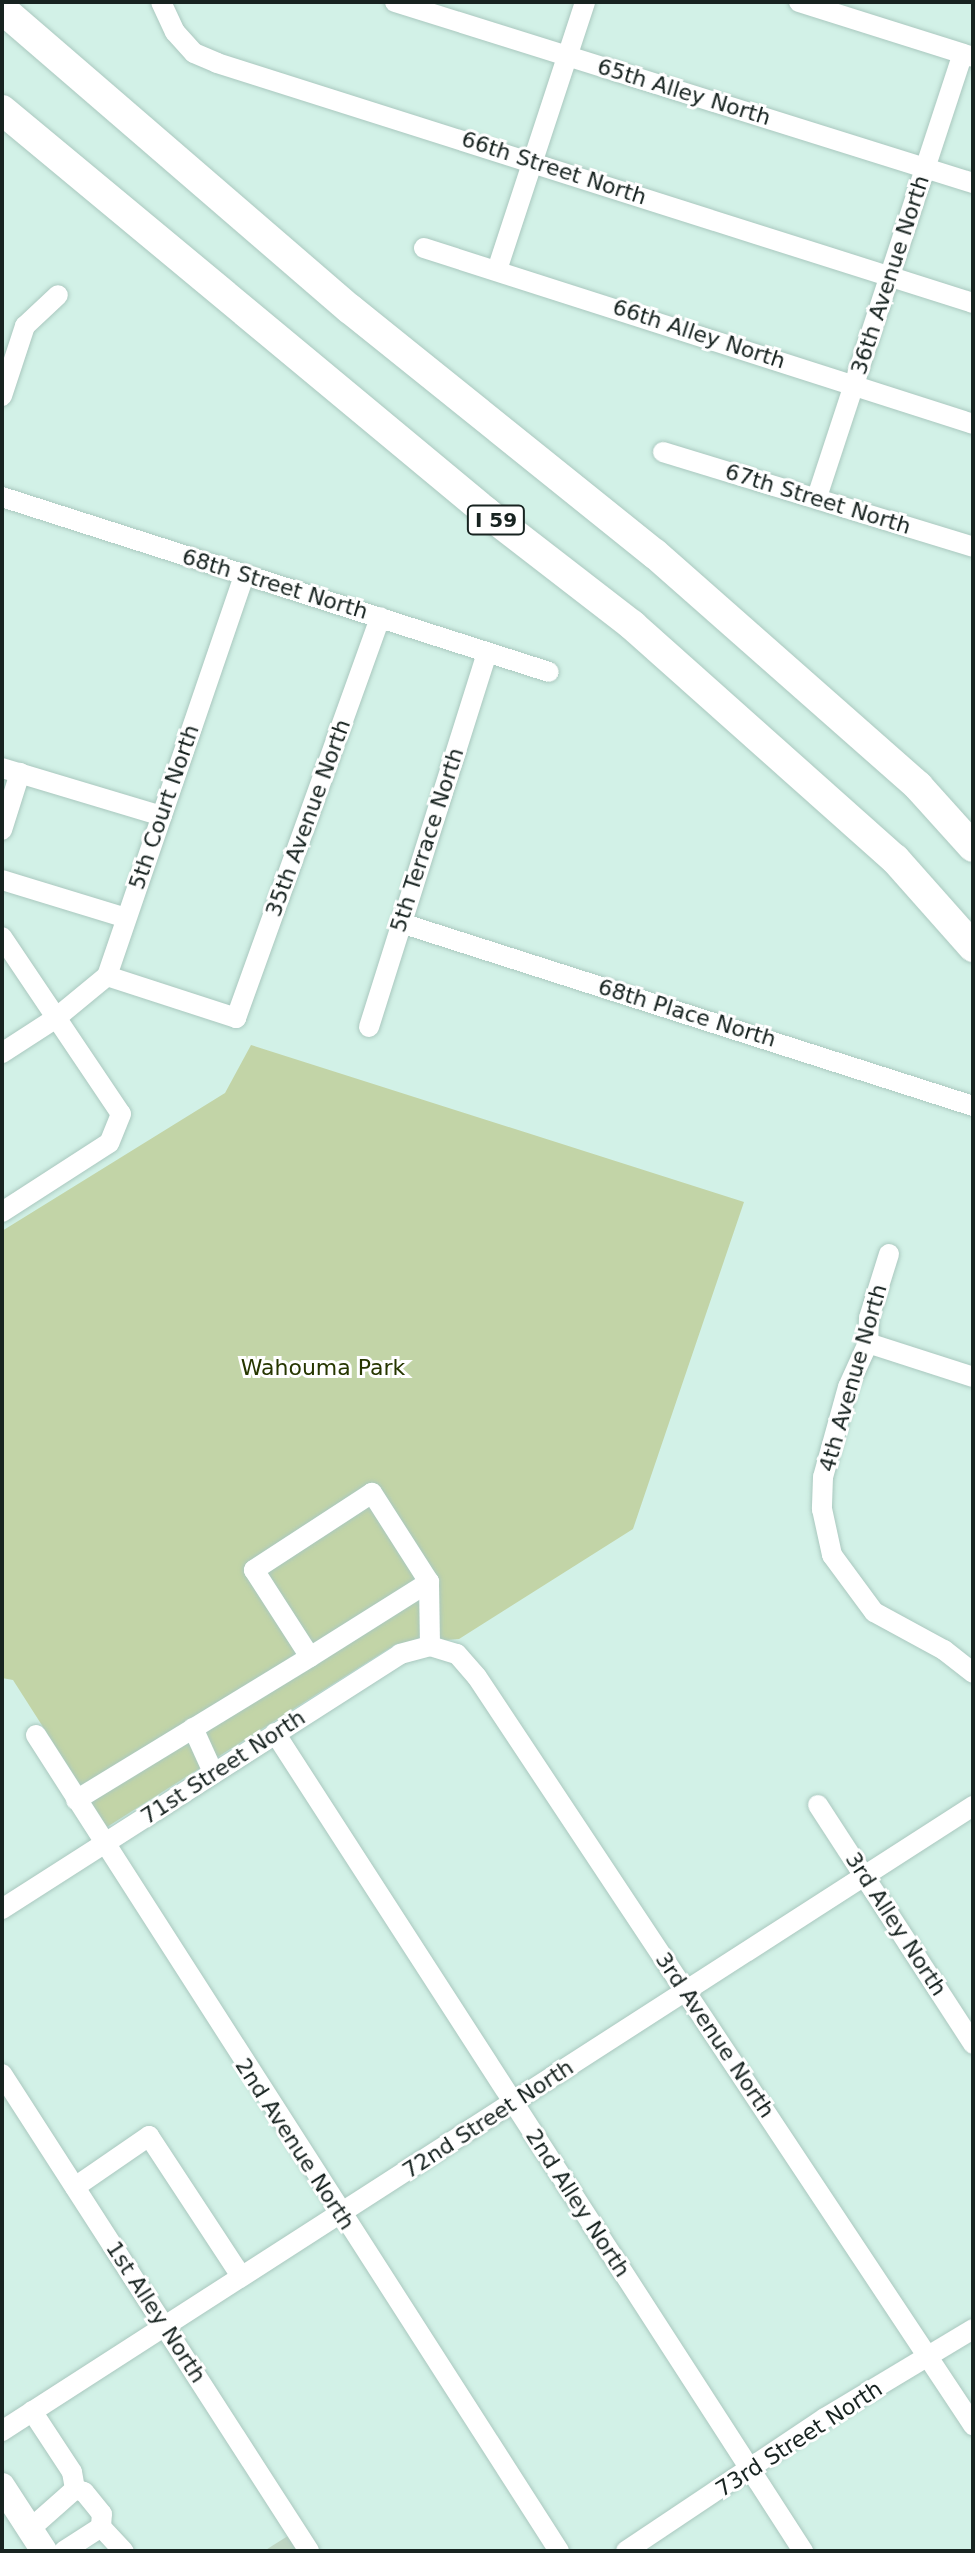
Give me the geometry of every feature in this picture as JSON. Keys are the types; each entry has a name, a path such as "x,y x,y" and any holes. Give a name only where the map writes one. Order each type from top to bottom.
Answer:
{"highway":[{"path":"2,9 350,309 655,554 918,786 973,847"},
{"name":"I 59","path":"2,110 486,512 632,625 895,859 973,947"}],"main road":[{"path":"2,2486 37,2540"}],"street":[{"name":"66th Street North","path":"161,2 175,32 194,53 217,63 533,160 973,303"},
{"name":"65th Alley North","path":"395,2 973,183"},
{"path":"497,270 585,2"},
{"path":"799,2 968,55"},
{"name":"36th Avenue North","path":"817,497 926,168 968,55"},
{"name":"66th Alley North","path":"424,248 973,424"},
{"path":"2,396 25,326 58,295"},
{"name":"67th Street North","path":"663,452 973,547"},
{"name":"68th Street North","path":"2,497 549,672"},
{"name":"5th Court North","path":"107,976 244,575"},
{"name":"35th Avenue North","path":"107,976 236,1018 380,617"},
{"name":"5th Terrace North","path":"369,1027 487,653"},
{"path":"2,830 11,771 162,816"},
{"path":"2,880 126,918"},
{"name":"68th Place North","path":"401,923 973,1106"},
{"path":"2,937 121,1114 116,1133 109,1143 2,1212"},
{"path":"2,1053 56,1018 107,976"},
{"name":"4th Avenue North","path":"889,1254 869,1318 868,1343 848,1387 823,1477 822,1509 832,1555 874,1612 944,1650 973,1673"},
{"path":"868,1343 973,1377"},
{"path":"310,1657 254,1570 372,1493 429,1582 440,1649"},
{"path":"76,1800 429,1582"},
{"name":"71st Street North","path":"2,1909 400,1654 440,1649"},
{"name":"3rd Avenue North","path":"440,1649 477,1677 973,2425"},
{"path":"193,1728 213,1772"},
{"name":"2nd Alley North","path":"275,1733 803,2551"},
{"name":"2nd Avenue North","path":"36,1735 104,1846 559,2551"},
{"name":"3rd Alley North","path":"818,1805 973,2044"},
{"name":"72nd Street North","path":"2,2431 973,1806"},
{"name":"1st Alley North","path":"2,2074 309,2551"},
{"path":"75,2187 149,2136 241,2276"},
{"name":"73rd Street North","path":"626,2551 751,2472 825,2418 973,2329"},
{"path":"32,2411 72,2472 75,2489 37,2540"},
{"path":"75,2489 84,2492 102,2514 101,2527 123,2551"},
{"path":"64,2551 101,2527"}],"green space":[{"name":"Wahouma Park","path":"251,1045 744,1202 633,1529 459,1639 396,1644 107,1827 13,1680 2,1678 2,1231 225,1093"}],"building":[{"path":"291,2534 301,2551 264,2551"}]}
